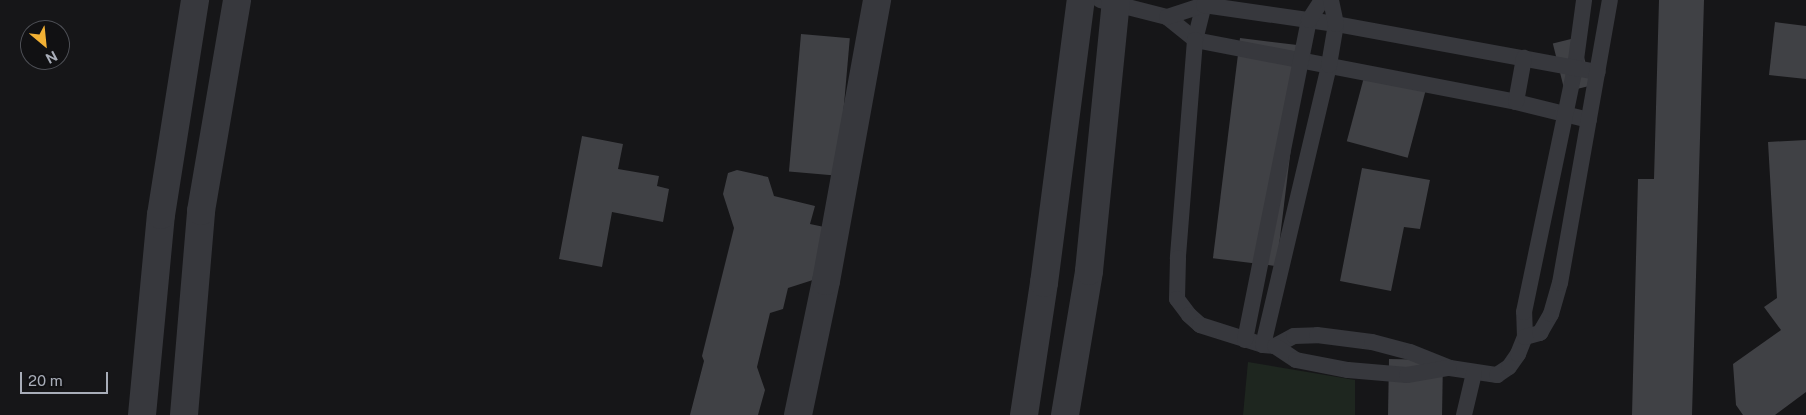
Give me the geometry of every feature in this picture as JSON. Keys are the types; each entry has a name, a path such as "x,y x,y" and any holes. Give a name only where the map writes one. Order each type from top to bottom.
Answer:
{"street":[{"path":"142,415 161,215 196,0"},
{"path":"184,415 201,211 237,0"},
{"path":"798,415 826,281 877,0"},
{"path":"1024,415 1044,283 1081,0"},
{"path":"1065,415 1088,271 1110,2"}],"lane":[{"path":"1245,340 1309,20 1322,0"},
{"path":"1269,345 1330,65 1336,24 1331,0"},
{"path":"1269,345 1294,336 1317,336 1372,342 1410,352 1450,368 1474,373 1497,375 1509,367 1518,354 1525,337 1524,312 1575,67 1584,0"},
{"path":"1525,337 1540,333 1551,314 1560,283 1610,0"},
{"path":"1110,2 1167,17 1195,40 1516,102 1589,120"},
{"path":"1205,2 1195,40 1177,299 1189,315 1200,325 1245,340 1269,345 1296,360 1348,370 1407,375 1450,368"},
{"path":"1167,17 1205,2 1598,72"},
{"path":"1516,102 1524,58"},
{"path":"1464,415 1474,373"}],"shaded area":[{"path":"1248,362 1355,380 1355,415 1243,415"}],"building":[{"path":"1659,0 1704,0 1692,415 1632,415 1638,179 1654,179"},
{"path":"1775,22 1806,26 1806,79 1769,75"},
{"path":"801,34 850,38 838,176 789,171"},
{"path":"1579,37 1591,86 1565,92 1553,44"},
{"path":"1240,38 1304,46 1276,266 1213,258"},
{"path":"1367,66 1428,82 1408,158 1347,141"},
{"path":"582,136 623,144 618,169 659,176 657,186 669,189 663,222 612,212 602,267 559,259"},
{"path":"1806,140 1806,392 1775,415 1743,415 1736,405 1733,364 1781,330 1764,307 1777,298 1768,142"},
{"path":"1362,168 1430,180 1420,229 1404,227 1391,291 1340,281"},
{"path":"737,170 768,177 774,196 815,206 810,224 829,228 816,279 788,288 783,309 770,313 757,367 765,390 758,415 690,415 704,361 702,356 734,228 723,194 728,173"},
{"path":"1389,359 1443,360 1442,415 1388,415"}]}
